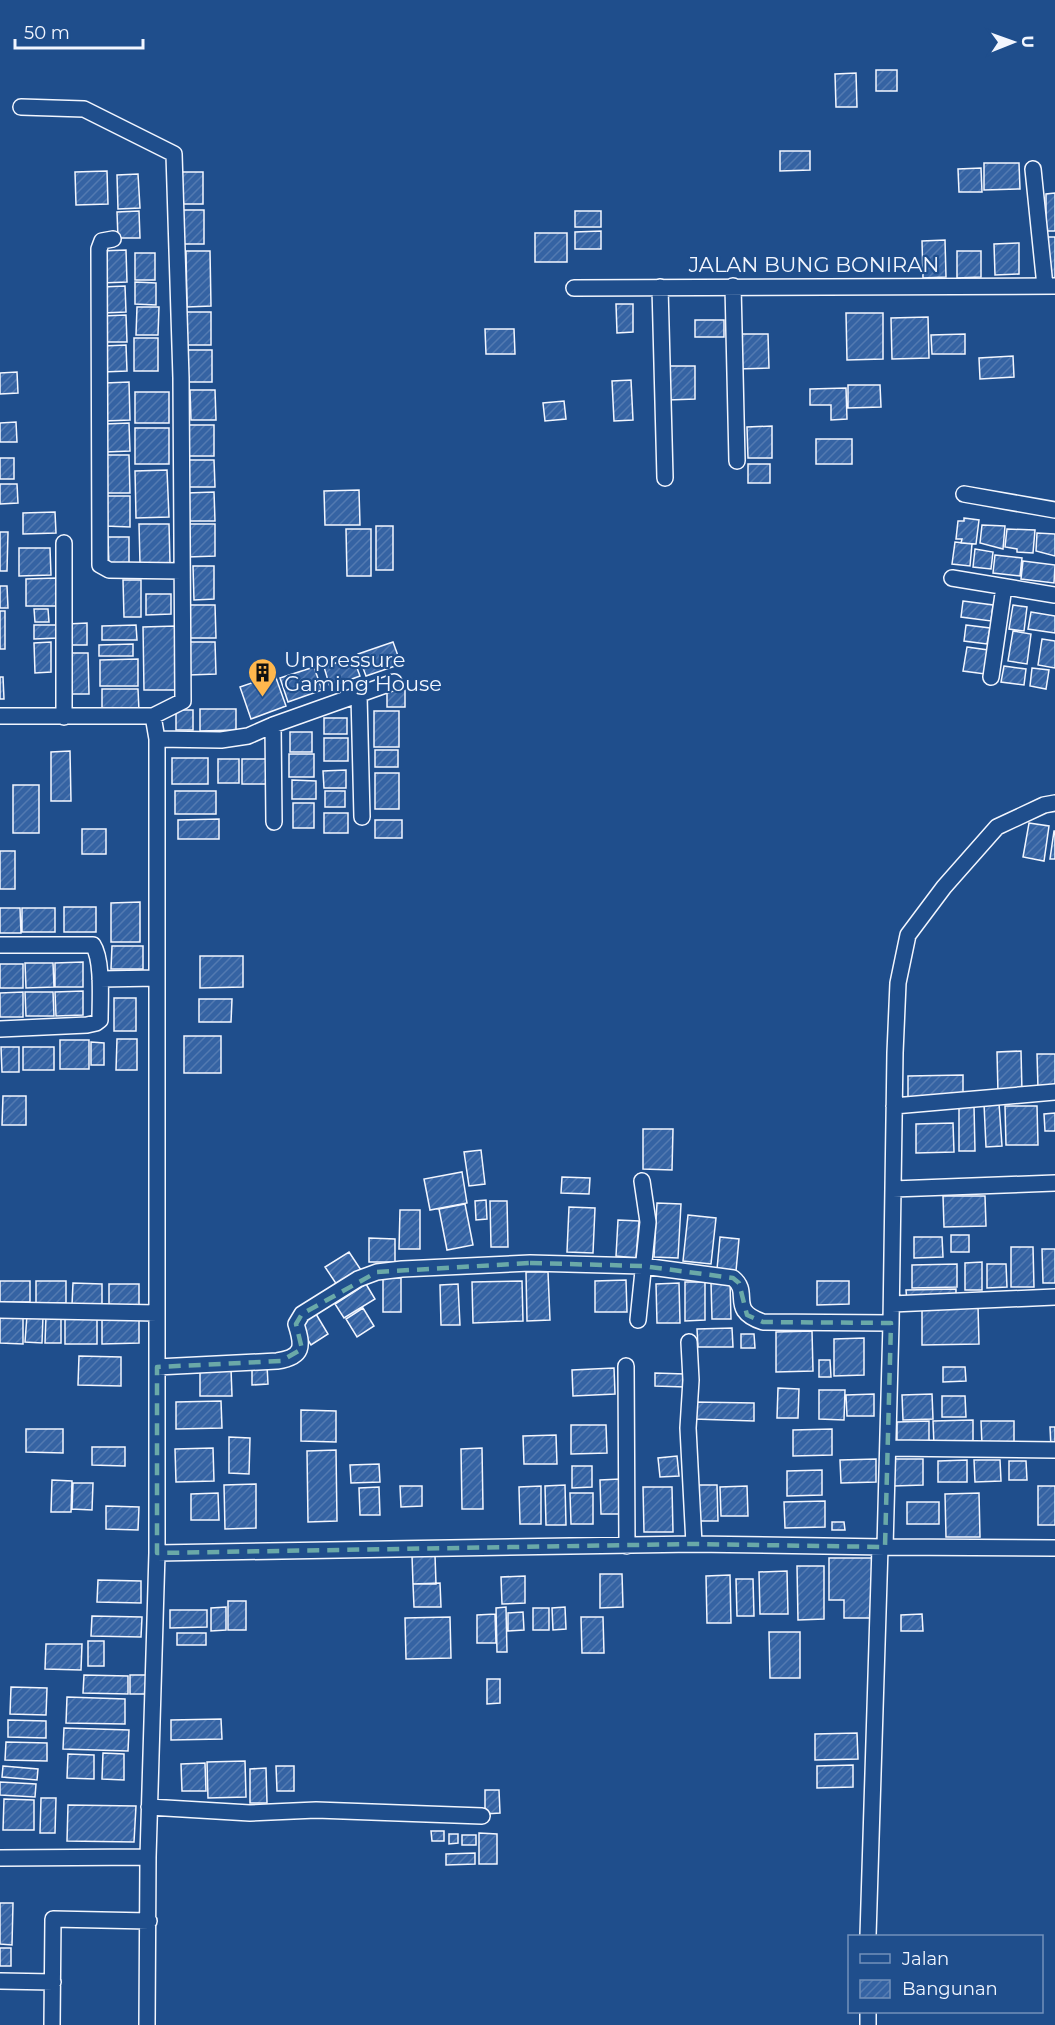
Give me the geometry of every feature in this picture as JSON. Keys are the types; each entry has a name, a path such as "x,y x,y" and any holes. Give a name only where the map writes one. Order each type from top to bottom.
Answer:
{"street":[{"path":"0,716 153,716 183,700 181,378 174,154 84,109 21,107"},
{"path":"1033,169 1050,286"},
{"path":"113,239 102,241 99,249 99,565 109,570 182,572"},
{"path":"733,286 737,461"},
{"name":"JALAN BUNG BONIRAN","path":"574,288 1050,286"},
{"path":"660,287 665,478"},
{"path":"964,494 1055,510"},
{"path":"64,543 64,717"},
{"path":"952,578 1055,596"},
{"path":"992,677 1004,587"},
{"path":"157,739 222,740 249,736 273,725 394,682"},
{"path":"359,695 362,817"},
{"path":"147,2025 149,1807 157,1553 158,1367 157,739 153,716"},
{"path":"273,725 274,822"},
{"path":"868,1935 882,1547 888,1448 898,983 908,935 944,887 997,827 1044,805 1055,804"},
{"path":"0,945 93,945 96,950 100,980 100,1020 96,1023 0,1029"},
{"path":"100,980 157,978"},
{"path":"894,1106 1055,1092"},
{"path":"638,1320 648,1222 642,1181"},
{"path":"893,1189 1055,1184"},
{"path":"158,1367 277,1361 290,1358 300,1351 301,1345 296,1324 302,1314 358,1279 377,1272 531,1263 643,1266 733,1278 739,1283 740,1301 747,1315 763,1322 891,1323"},
{"path":"892,1304 1055,1297"},
{"path":"0,1310 157,1313"},
{"path":"689,1342 691,1380 688,1404 688,1450 694,1544"},
{"path":"626,1366 627,1546"},
{"path":"888,1448 1055,1450"},
{"path":"157,1553 694,1544 1055,1548"},
{"path":"149,1807 250,1813 316,1810 482,1816"},
{"path":"0,1858 148,1857"},
{"path":"52,2025 53,1919 149,1921"},
{"path":"0,1981 53,1982"}],"highlighted area":[{"path":"530,1263 643,1266 733,1278 739,1283 747,1315 763,1322 891,1323 885,1547 694,1544 157,1553 157,1367 281,1361 302,1349 296,1324 302,1314 377,1272"}],"building":[{"path":"876,70 897,70 897,91 876,91"},
{"path":"856,73 857,107 836,107 835,74"},
{"path":"780,151 810,151 810,170 780,171"},
{"path":"984,163 1019,163 1020,189 984,190"},
{"path":"981,168 982,192 959,192 958,169"},
{"path":"107,171 108,204 76,205 75,172"},
{"path":"180,172 203,172 203,204 180,204"},
{"path":"138,174 140,208 118,209 117,175"},
{"path":"1055,193 1055,231 1046,231 1046,194"},
{"path":"182,210 204,210 204,244 182,244"},
{"path":"139,211 140,238 118,238 117,212"},
{"path":"575,211 601,211 601,227 575,227"},
{"path":"601,231 601,249 575,249 575,232"},
{"path":"535,233 567,233 567,262 535,262"},
{"path":"1044,237 1055,237 1055,278 1045,278"},
{"path":"945,240 946,277 923,278 922,241"},
{"path":"1019,243 1019,274 995,275 994,244"},
{"path":"126,250 127,282 101,283 100,251"},
{"path":"186,251 210,251 211,306 187,307"},
{"path":"957,251 981,251 981,277 957,278"},
{"path":"135,253 155,253 155,280 135,280"},
{"path":"135,282 156,283 156,305 135,304"},
{"path":"125,286 126,312 102,313 101,287"},
{"path":"616,304 633,304 633,332 617,333"},
{"path":"137,307 159,307 158,335 136,335"},
{"path":"186,312 211,312 211,345 186,345"},
{"path":"846,313 883,313 883,359 847,360"},
{"path":"126,315 127,342 102,342 102,316"},
{"path":"928,317 929,358 892,359 891,318"},
{"path":"695,320 724,320 724,337 695,337"},
{"path":"485,329 514,329 515,354 486,354"},
{"path":"736,334 768,334 769,368 737,369"},
{"path":"965,334 965,354 932,354 931,335"},
{"path":"134,338 158,338 158,371 134,371"},
{"path":"126,345 127,371 103,372 103,346"},
{"path":"186,350 212,350 212,382 186,382"},
{"path":"1013,356 1014,377 980,379 979,358"},
{"path":"667,366 695,366 695,399 668,400"},
{"path":"17,372 18,393 0,394 0,373"},
{"path":"631,380 633,420 614,421 612,381"},
{"path":"129,382 130,420 105,421 105,383"},
{"path":"848,385 880,385 881,407 848,408"},
{"path":"846,388 847,419 831,420 831,405 810,405 810,389"},
{"path":"190,390 215,390 216,420 191,420"},
{"path":"135,392 169,392 169,423 135,423"},
{"path":"564,401 566,419 545,421 543,403"},
{"path":"16,422 17,442 0,442 0,423"},
{"path":"129,423 130,451 105,452 105,424"},
{"path":"187,425 214,425 214,456 186,456"},
{"path":"772,426 772,458 748,458 747,427"},
{"path":"135,428 169,428 169,464 135,464"},
{"path":"816,439 852,439 852,464 816,464"},
{"path":"104,455 129,455 130,493 105,493"},
{"path":"0,458 14,458 14,479 0,479"},
{"path":"186,460 214,460 215,487 186,487"},
{"path":"748,464 770,464 770,483 748,483"},
{"path":"167,470 169,517 136,518 135,471"},
{"path":"0,484 17,484 18,503 0,504"},
{"path":"359,490 360,525 325,525 324,491"},
{"path":"214,492 215,521 187,521 187,493"},
{"path":"105,496 130,496 130,527 105,526"},
{"path":"55,512 56,533 23,534 23,513"},
{"path":"964,518 979,520 976,544 961,543 962,539 956,539 958,521 964,521"},
{"path":"139,524 169,524 170,563 140,564"},
{"path":"187,524 215,524 215,556 188,557"},
{"path":"982,525 1005,526 1003,549 980,543"},
{"path":"376,526 393,526 393,570 376,570"},
{"path":"346,529 371,529 371,576 347,576"},
{"path":"1007,529 1035,530 1033,553 1017,552 1017,549 1005,547"},
{"path":"0,532 8,532 7,571 0,571"},
{"path":"1037,533 1055,534 1055,556 1036,551"},
{"path":"108,537 129,537 129,567 109,567"},
{"path":"955,542 972,544 970,566 952,564"},
{"path":"19,548 50,548 51,575 19,576"},
{"path":"975,549 993,552 991,569 973,567"},
{"path":"995,555 1022,558 1020,576 993,573"},
{"path":"1023,561 1055,565 1054,583 1021,579"},
{"path":"193,566 214,566 214,599 194,600"},
{"path":"56,578 57,606 26,606 26,579"},
{"path":"123,580 141,580 141,617 124,617"},
{"path":"0,586 7,586 8,608 0,608"},
{"path":"146,594 171,594 171,614 146,615"},
{"path":"963,601 993,605 991,621 961,617"},
{"path":"188,605 215,605 216,638 188,638"},
{"path":"1013,605 1027,607 1024,631 1009,629"},
{"path":"34,609 48,609 49,622 35,622"},
{"path":"0,611 5,611 5,649 0,649"},
{"path":"1031,612 1055,616 1055,633 1028,629"},
{"path":"87,623 87,645 67,645 67,624"},
{"path":"34,625 58,625 58,638 34,639"},
{"path":"136,625 137,640 102,640 102,626"},
{"path":"966,625 990,628 987,644 964,641"},
{"path":"176,626 176,690 144,690 143,627"},
{"path":"1013,631 1031,634 1027,664 1008,661"},
{"path":"1042,639 1055,641 1055,668 1038,665"},
{"path":"51,642 51,672 35,673 34,643"},
{"path":"189,642 215,642 216,674 189,675"},
{"path":"393,642 401,664 366,676 358,654"},
{"path":"133,644 133,656 99,656 99,645"},
{"path":"967,647 988,650 985,674 963,671"},
{"path":"67,653 88,653 89,694 68,694"},
{"path":"353,657 360,676 330,687 324,667"},
{"path":"138,659 138,686 100,686 100,660"},
{"path":"1004,666 1026,669 1024,685 1001,682"},
{"path":"314,667 322,690 288,702 280,678"},
{"path":"1032,668 1049,670 1046,689 1030,686"},
{"name":"Unpressure Gaming House","path":"275,675 286,706 251,719 240,687"},
{"path":"0,677 3,677 4,699 0,699"},
{"path":"102,689 138,689 139,711 102,711"},
{"path":"387,690 405,690 405,707 387,707"},
{"path":"200,709 236,709 236,730 200,731"},
{"path":"176,710 193,710 193,730 176,730"},
{"path":"374,711 399,711 399,747 374,747"},
{"path":"324,718 347,718 347,734 324,734"},
{"path":"290,732 312,732 312,752 290,752"},
{"path":"324,738 348,738 348,761 324,761"},
{"path":"375,750 398,750 398,767 375,767"},
{"path":"70,751 71,801 51,801 51,752"},
{"path":"289,754 314,754 314,777 289,777"},
{"path":"172,758 208,758 208,784 172,784"},
{"path":"218,759 239,759 239,783 218,783"},
{"path":"242,759 266,759 266,784 242,784"},
{"path":"346,770 346,788 324,788 323,771"},
{"path":"375,773 399,773 399,809 375,809"},
{"path":"292,780 316,781 316,799 292,799"},
{"path":"13,785 39,785 39,833 13,833"},
{"path":"175,791 216,791 216,814 175,814"},
{"path":"325,791 345,791 345,807 325,807"},
{"path":"293,803 314,803 314,828 293,828"},
{"path":"324,813 348,813 348,833 324,833"},
{"path":"219,819 219,839 178,839 178,820"},
{"path":"375,820 402,820 402,838 375,838"},
{"path":"1029,823 1049,826 1044,861 1023,857"},
{"path":"82,829 106,829 106,854 82,854"},
{"path":"1054,831 1055,859 1050,859"},
{"path":"0,851 15,851 15,889 0,889"},
{"path":"140,902 140,942 111,942 111,903"},
{"path":"64,907 96,907 96,932 64,932"},
{"path":"0,908 20,908 21,933 0,933"},
{"path":"22,908 55,908 55,932 22,932"},
{"path":"112,946 143,946 143,969 111,969"},
{"path":"200,956 243,956 243,987 200,988"},
{"path":"83,962 83,987 55,987 55,963"},
{"path":"25,963 53,963 54,987 26,988"},
{"path":"0,964 23,964 23,988 0,988"},
{"path":"83,991 83,1015 56,1016 55,992"},
{"path":"23,992 23,1017 0,1017 0,993"},
{"path":"25,992 53,992 54,1016 26,1016"},
{"path":"114,998 136,998 136,1031 114,1031"},
{"path":"199,999 232,999 231,1022 199,1022"},
{"path":"184,1036 221,1036 221,1073 184,1073"},
{"path":"117,1039 137,1039 137,1070 116,1070"},
{"path":"60,1040 89,1040 89,1069 60,1069"},
{"path":"91,1042 104,1043 104,1065 91,1065"},
{"path":"1,1047 19,1047 19,1072 2,1072"},
{"path":"23,1047 54,1047 54,1070 23,1070"},
{"path":"1021,1051 1022,1092 998,1093 997,1052"},
{"path":"1037,1054 1055,1054 1055,1087 1038,1088"},
{"path":"963,1075 963,1097 908,1098 908,1076"},
{"path":"3,1096 26,1096 26,1125 2,1125"},
{"path":"999,1103 1002,1146 986,1147 984,1104"},
{"path":"959,1106 974,1106 975,1151 959,1151"},
{"path":"1005,1106 1037,1106 1038,1145 1006,1145"},
{"path":"1055,1113 1055,1131 1045,1131 1044,1114"},
{"path":"953,1123 954,1152 916,1153 916,1124"},
{"path":"643,1129 673,1129 672,1170 643,1169"},
{"path":"481,1150 485,1184 469,1186 464,1152"},
{"path":"462,1172 467,1203 430,1210 424,1179"},
{"path":"562,1177 590,1178 589,1194 561,1193"},
{"path":"943,1196 985,1196 986,1226 944,1227"},
{"path":"486,1200 487,1219 476,1220 475,1201"},
{"path":"490,1201 507,1201 508,1247 491,1247"},
{"path":"657,1203 681,1204 678,1258 654,1257"},
{"path":"465,1204 473,1245 447,1250 439,1209"},
{"path":"569,1207 595,1208 593,1253 567,1252"},
{"path":"400,1210 420,1210 420,1249 399,1249"},
{"path":"688,1215 716,1218 711,1264 683,1261"},
{"path":"618,1220 639,1221 636,1258 616,1256"},
{"path":"951,1235 969,1235 969,1252 951,1252"},
{"path":"720,1237 739,1239 736,1271 717,1269"},
{"path":"914,1237 942,1237 943,1257 914,1258"},
{"path":"369,1238 395,1239 395,1262 369,1262"},
{"path":"1011,1247 1033,1247 1034,1287 1011,1287"},
{"path":"1042,1249 1055,1249 1055,1283 1043,1283"},
{"path":"349,1252 361,1270 337,1285 325,1267"},
{"path":"982,1262 982,1290 965,1290 965,1263"},
{"path":"957,1264 957,1287 912,1288 912,1265"},
{"path":"987,1264 1006,1264 1007,1287 987,1288"},
{"path":"526,1272 548,1272 550,1320 527,1321"},
{"path":"383,1278 401,1278 401,1312 383,1312"},
{"path":"626,1280 627,1312 595,1312 595,1281"},
{"path":"0,1281 30,1281 30,1302 0,1302"},
{"path":"36,1281 66,1281 66,1303 36,1303"},
{"path":"522,1281 523,1321 473,1323 472,1282"},
{"path":"817,1281 849,1281 849,1304 817,1305"},
{"path":"685,1282 705,1282 705,1320 685,1321"},
{"path":"711,1282 730,1282 731,1319 712,1319"},
{"path":"73,1283 102,1284 102,1305 72,1305"},
{"path":"679,1283 680,1323 657,1323 656,1284"},
{"path":"109,1284 139,1284 139,1306 109,1305"},
{"path":"366,1284 375,1299 344,1318 335,1304"},
{"path":"458,1284 460,1325 441,1325 440,1285"},
{"path":"956,1289 956,1300 907,1302 906,1290"},
{"path":"978,1306 979,1344 922,1345 922,1307"},
{"path":"363,1308 374,1326 357,1337 346,1319"},
{"path":"316,1314 328,1334 311,1345 299,1325"},
{"path":"0,1315 23,1315 23,1344 0,1343"},
{"path":"27,1315 43,1316 42,1343 25,1342"},
{"path":"46,1316 61,1317 61,1343 45,1343"},
{"path":"65,1316 97,1316 97,1344 65,1344"},
{"path":"139,1317 139,1343 102,1344 102,1319"},
{"path":"732,1328 733,1347 698,1347 697,1329"},
{"path":"812,1331 813,1371 776,1372 776,1332"},
{"path":"741,1334 754,1334 755,1348 741,1348"},
{"path":"864,1338 864,1375 834,1376 834,1339"},
{"path":"79,1356 121,1357 121,1386 78,1385"},
{"path":"819,1360 830,1360 831,1377 819,1377"},
{"path":"267,1365 268,1384 252,1385 252,1366"},
{"path":"943,1367 965,1367 966,1381 943,1382"},
{"path":"614,1368 615,1394 573,1396 572,1370"},
{"path":"231,1369 232,1396 200,1396 200,1370"},
{"path":"655,1373 685,1374 685,1387 655,1386"},
{"path":"778,1388 799,1389 798,1418 777,1418"},
{"path":"819,1390 845,1390 844,1420 819,1419"},
{"path":"874,1394 874,1416 847,1416 846,1395"},
{"path":"932,1394 933,1419 903,1420 902,1395"},
{"path":"942,1396 965,1396 966,1417 942,1417"},
{"path":"221,1401 222,1428 176,1429 176,1402"},
{"path":"694,1402 754,1403 754,1421 694,1419"},
{"path":"301,1410 336,1411 336,1442 301,1441"},
{"path":"973,1420 973,1444 934,1445 933,1421"},
{"path":"929,1421 929,1445 897,1445 897,1422"},
{"path":"981,1421 1014,1421 1014,1445 982,1445"},
{"path":"571,1425 606,1425 607,1453 571,1454"},
{"path":"1050,1427 1055,1427 1055,1448 1051,1448"},
{"path":"26,1429 63,1429 63,1453 26,1452"},
{"path":"832,1429 832,1455 793,1456 793,1430"},
{"path":"556,1435 557,1464 524,1464 523,1436"},
{"path":"229,1437 250,1438 249,1474 229,1473"},
{"path":"92,1447 125,1447 125,1466 92,1465"},
{"path":"213,1448 214,1481 176,1482 175,1449"},
{"path":"482,1448 483,1509 462,1509 461,1449"},
{"path":"336,1450 337,1521 308,1522 307,1451"},
{"path":"677,1456 679,1476 660,1477 658,1458"},
{"path":"876,1459 876,1482 841,1483 840,1460"},
{"path":"894,1459 923,1459 923,1485 894,1486"},
{"path":"967,1460 967,1482 938,1482 938,1461"},
{"path":"974,1460 1000,1460 1001,1481 975,1482"},
{"path":"1009,1461 1026,1461 1027,1480 1009,1480"},
{"path":"379,1464 380,1482 351,1483 350,1465"},
{"path":"572,1466 592,1466 592,1487 572,1488"},
{"path":"822,1470 822,1495 787,1496 787,1471"},
{"path":"620,1479 621,1514 601,1514 600,1480"},
{"path":"52,1480 72,1481 71,1512 51,1512"},
{"path":"73,1483 93,1483 92,1510 72,1509"},
{"path":"256,1484 256,1528 225,1529 224,1485"},
{"path":"565,1485 566,1525 546,1525 545,1486"},
{"path":"696,1485 717,1485 718,1521 696,1521"},
{"path":"400,1486 422,1486 422,1506 401,1507"},
{"path":"541,1486 541,1524 520,1524 519,1487"},
{"path":"747,1486 748,1516 721,1516 720,1487"},
{"path":"1038,1486 1055,1486 1055,1525 1038,1525"},
{"path":"379,1487 380,1515 360,1515 359,1488"},
{"path":"643,1487 672,1487 673,1532 644,1532"},
{"path":"218,1493 219,1520 191,1520 191,1494"},
{"path":"570,1493 593,1493 593,1524 571,1524"},
{"path":"979,1493 980,1537 946,1537 945,1494"},
{"path":"825,1501 825,1527 785,1528 784,1502"},
{"path":"907,1502 939,1502 939,1524 907,1524"},
{"path":"106,1506 139,1507 138,1530 106,1529"},
{"path":"832,1522 844,1522 845,1530 832,1530"},
{"path":"435,1555 436,1584 413,1584 412,1556"},
{"path":"829,1558 873,1558 873,1618 844,1618 844,1600 829,1600"},
{"path":"797,1566 824,1566 824,1619 798,1620"},
{"path":"787,1571 788,1614 760,1614 759,1572"},
{"path":"600,1574 622,1574 623,1607 600,1608"},
{"path":"730,1575 731,1623 707,1623 706,1576"},
{"path":"525,1576 525,1603 502,1604 501,1577"},
{"path":"736,1579 753,1579 754,1616 737,1616"},
{"path":"98,1580 141,1581 141,1603 97,1602"},
{"path":"440,1583 441,1607 414,1607 413,1584"},
{"path":"228,1601 246,1601 246,1630 228,1630"},
{"path":"226,1607 226,1630 211,1631 211,1608"},
{"path":"506,1607 507,1652 497,1652 496,1608"},
{"path":"565,1607 566,1629 553,1630 552,1608"},
{"path":"533,1608 549,1608 549,1630 533,1630"},
{"path":"170,1610 207,1610 207,1627 170,1628"},
{"path":"523,1612 524,1630 508,1631 508,1613"},
{"path":"495,1614 496,1643 477,1643 477,1615"},
{"path":"922,1614 923,1631 901,1631 901,1615"},
{"path":"92,1616 142,1617 141,1637 91,1636"},
{"path":"450,1617 451,1658 406,1659 405,1618"},
{"path":"581,1617 603,1617 604,1653 582,1653"},
{"path":"769,1632 800,1632 800,1678 770,1678"},
{"path":"177,1633 206,1633 206,1645 177,1645"},
{"path":"88,1641 104,1641 104,1666 88,1666"},
{"path":"46,1644 82,1644 81,1670 45,1669"},
{"path":"84,1675 128,1676 128,1694 83,1693"},
{"path":"130,1675 147,1675 146,1694 130,1694"},
{"path":"487,1679 500,1679 500,1703 487,1704"},
{"path":"11,1687 47,1688 46,1715 10,1714"},
{"path":"67,1697 125,1699 125,1724 66,1723"},
{"path":"221,1719 222,1739 171,1740 171,1720"},
{"path":"8,1720 46,1721 46,1738 8,1737"},
{"path":"64,1728 129,1730 128,1751 63,1749"},
{"path":"857,1733 858,1759 815,1760 815,1734"},
{"path":"6,1742 47,1743 47,1761 5,1760"},
{"path":"103,1753 124,1754 124,1780 102,1779"},
{"path":"68,1754 94,1755 94,1779 67,1778"},
{"path":"245,1761 246,1797 208,1798 207,1762"},
{"path":"205,1763 206,1791 182,1791 181,1764"},
{"path":"853,1765 853,1787 817,1788 817,1766"},
{"path":"3,1766 38,1769 37,1780 2,1777"},
{"path":"276,1766 294,1766 294,1791 277,1791"},
{"path":"266,1768 267,1803 250,1803 250,1769"},
{"path":"0,1782 36,1784 35,1797 0,1795"},
{"path":"485,1790 499,1790 500,1813 485,1814"},
{"path":"41,1798 56,1798 55,1833 40,1833"},
{"path":"4,1799 34,1800 34,1830 3,1830"},
{"path":"68,1805 136,1806 134,1842 67,1841"},
{"path":"431,1831 444,1831 444,1841 432,1841"},
{"path":"479,1833 497,1834 497,1864 479,1864"},
{"path":"449,1834 458,1834 458,1843 449,1844"},
{"path":"462,1835 476,1835 476,1845 462,1845"},
{"path":"475,1853 475,1864 446,1865 446,1854"},
{"path":"0,1903 13,1903 12,1945 0,1944"},
{"path":"0,1948 11,1948 11,1966 0,1966"}],"place":[{"name":"Unpressure Gaming House","path":"263,698"}]}
